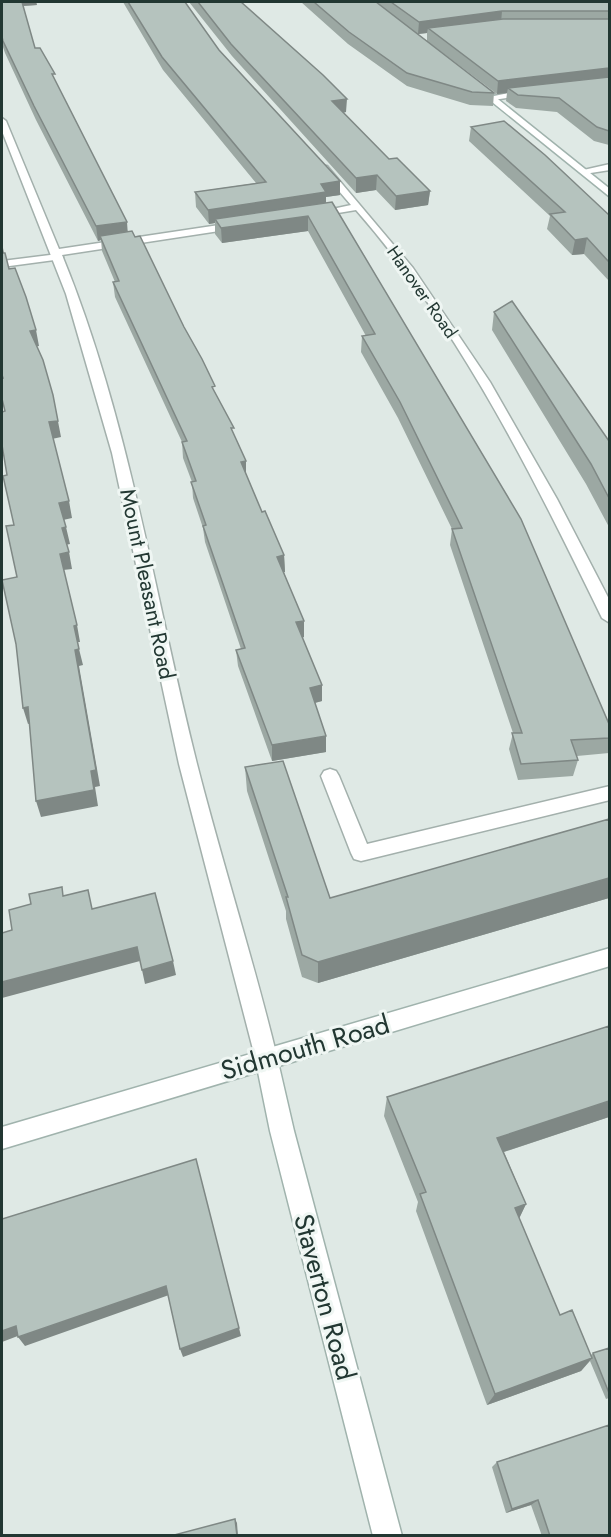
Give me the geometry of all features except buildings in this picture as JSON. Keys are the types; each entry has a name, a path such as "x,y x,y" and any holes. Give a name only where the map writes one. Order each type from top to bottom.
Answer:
{"street":[{"path":"470,80 584,171 609,194"},
{"path":"493,97 534,91"},
{"name":"Mount Pleasant Road","path":"2,121 72,294 119,453 188,764 251,993 266,1057"},
{"name":"Hanover Road","path":"319,162 359,207 435,308 494,399 570,536 609,618"},
{"path":"584,171 609,167"},
{"path":"302,216 359,207"},
{"path":"2,264 256,222"},
{"path":"330,776 361,853 609,792"},
{"name":"Sidmouth Road","path":"2,1138 266,1057 366,1031 609,957"},
{"name":"Staverton Road","path":"266,1057 277,1113 388,1536"}]}
